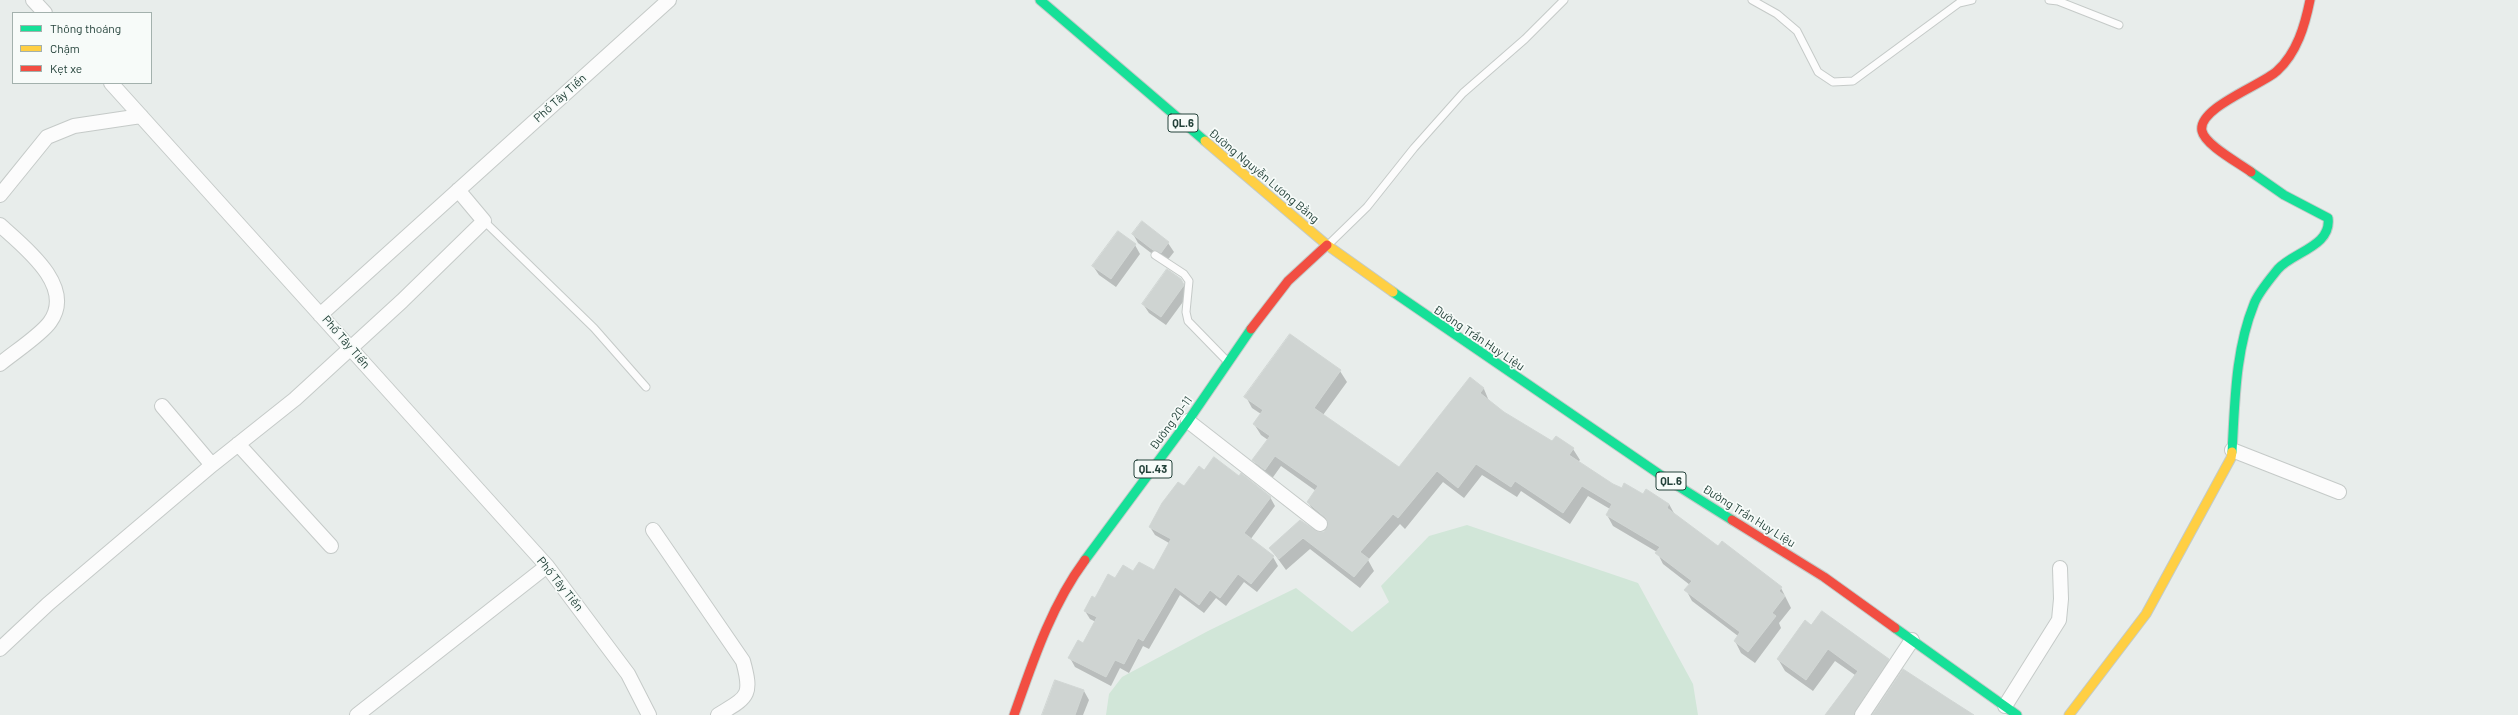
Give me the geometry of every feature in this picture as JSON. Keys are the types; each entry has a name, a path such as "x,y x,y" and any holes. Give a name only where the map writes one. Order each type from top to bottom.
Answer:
{"main road":[{"name":"Đường Nguyễn Lương Bằng","path":"1040,0 1327,245"},
{"path":"2069,715 2146,614 2169,575 2179,553 2231,458 2239,354 2254,303 2279,268 2322,239 2329,225 2328,218 2324,215 2284,195 2209,142 2204,136 2201,128 2206,117 2213,111 2258,85 2285,63 2295,46 2310,0"},
{"name":"Đường 20-11","path":"1014,715 1040,643 1071,579 1188,421 1264,311 1288,281 1327,245"},
{"name":"Đường Trần Huy Liệu","path":"1327,245 1429,319 1662,476 1824,577 2017,715"}],"street":[{"path":"33,0 44,12"},
{"name":"Phố Tây Tiến","path":"649,715 628,674 547,566 320,315 669,0"},
{"path":"112,84 320,315"},
{"path":"0,196 47,137 74,126 141,116"},
{"path":"0,649 48,604 212,465 295,400 351,349 484,221 458,190"},
{"path":"0,224 45,268 56,297 56,311 49,324 0,364"},
{"path":"162,406 212,465"},
{"path":"1188,421 1320,524"},
{"path":"238,444 331,546"},
{"path":"2232,450 2339,492"},
{"path":"653,530 743,661 748,679 748,693 740,701 718,715"},
{"path":"357,715 547,566"},
{"path":"2005,706 2059,620 2061,599 2060,568"},
{"path":"1862,715 1912,640"}],"lane":[{"path":"1327,245 1367,207 1414,148 1462,92 1525,39 1564,0"},
{"path":"1752,0 1777,14 1797,31 1818,72 1833,82 1853,81 1959,3 1972,0"},
{"path":"2049,0 2058,1 2119,25"},
{"path":"484,221 594,328 646,387"},
{"path":"1154,255 1184,274 1189,282 1186,312 1188,320 1229,362"}],"green space":[{"path":"1467,525 1638,583 1693,684 1698,715 1106,715 1109,694 1122,677 1208,631 1296,588 1352,632 1389,602 1381,586 1429,536"}],"building":[{"path":"1142,221 1169,242 1161,253 1153,250 1132,234"},
{"path":"1118,231 1136,244 1111,279 1092,266"},
{"path":"1167,269 1181,279 1184,285 1161,317 1142,304"},
{"path":"1290,334 1341,370 1314,408 1399,467 1470,377 1484,388 1480,393 1504,412 1552,441 1556,436 1574,448 1569,455 1613,484 1622,488 1624,483 1643,494 1646,489 1669,504 1667,508 1718,546 1722,541 1782,587 1779,591 1785,596 1772,613 1776,616 1748,652 1734,641 1740,632 1684,590 1692,581 1655,553 1660,547 1606,515 1612,504 1582,486 1563,513 1515,481 1511,487 1476,464 1458,488 1437,471 1398,518 1393,514 1360,552 1369,559 1354,577 1303,538 1279,559 1269,548 1300,520 1318,532 1324,532 1328,525 1326,518 1307,502 1318,486 1275,456 1265,470 1252,460 1270,436 1253,424 1263,410 1244,397"},
{"path":"1214,457 1239,476 1241,473 1271,497 1244,533 1274,556 1251,584 1238,574 1220,598 1210,590 1199,605 1175,587 1143,641 1138,638 1124,664 1115,660 1106,677 1068,658 1078,640 1083,643 1097,617 1084,611 1092,596 1095,598 1108,574 1115,578 1123,565 1133,571 1139,562 1154,570 1171,539 1149,527 1162,503 1178,482 1184,486 1199,466 1204,470"},
{"path":"1822,611 1889,659 1854,715 1825,715 1858,671 1828,649 1806,680 1777,659 1805,620 1811,625"},
{"path":"1903,669 1949,699 1974,715 1872,715"},
{"path":"1055,680 1084,690 1075,715 1042,715"}],"traffic: fast":[{"path":"1040,0 1205,141"},
{"path":"2232,452 2239,358 2254,304 2261,291 2278,269 2318,242 2328,228 2328,218 2284,195 2251,172"},
{"path":"1393,292 1662,476 1732,520"},
{"path":"1085,560 1188,421 1251,329"},
{"path":"1895,628 2017,715"}],"traffic: slow":[{"path":"1205,141 1327,245 1393,292"},
{"path":"2069,715 2146,614 2231,458 2232,452"}],"traffic: jam":[{"path":"2251,172 2209,142 2202,131 2203,122 2220,106 2269,77 2284,64 2295,47 2303,29 2310,0"},
{"path":"1251,329 1288,281 1327,245"},
{"path":"1732,520 1824,577 1895,628"},
{"path":"1014,715 1044,634 1062,596 1085,560"}]}
